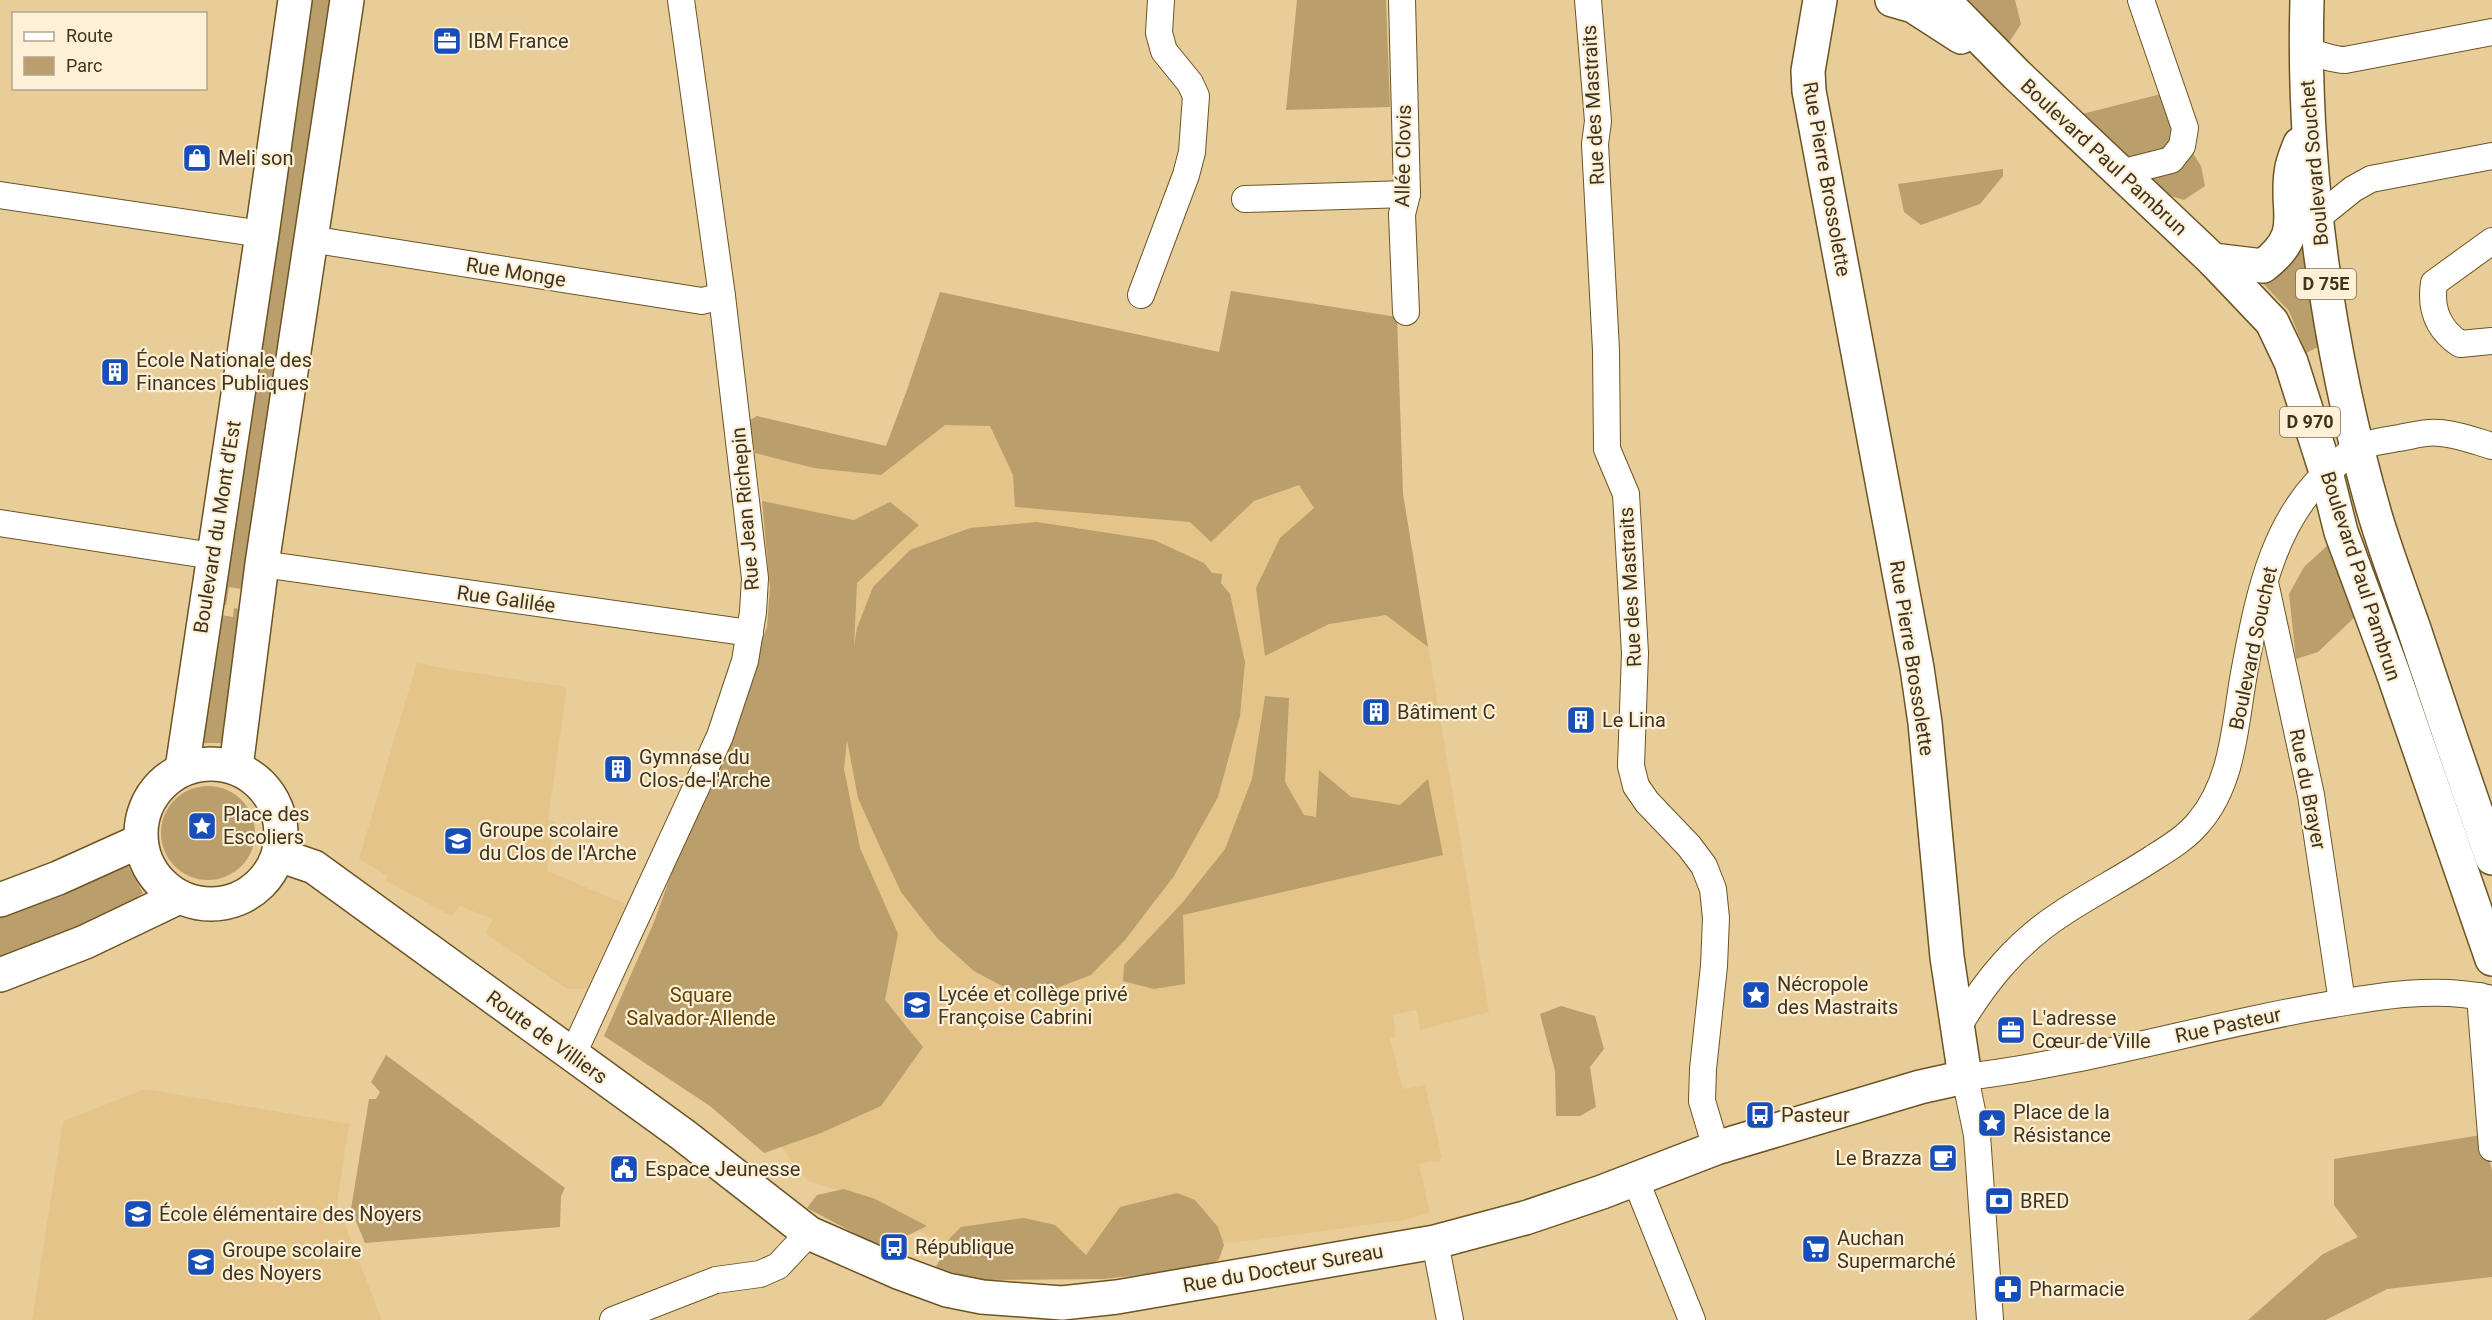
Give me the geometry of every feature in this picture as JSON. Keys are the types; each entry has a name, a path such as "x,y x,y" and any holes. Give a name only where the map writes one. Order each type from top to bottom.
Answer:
{"main road":[{"name":"Boulevard du Mont d'Est","path":"182,769 295,0"},
{"path":"237,767 262,564 347,0"},
{"name":"Rue Pierre Brossolette","path":"1820,0 1808,71 1809,91 1866,407 1917,668 1947,957 1965,1077"},
{"path":"1892,0 1913,6 2017,75"},
{"name":"Boulevard Paul Pambrun","path":"1943,0 2017,75 2213,260 2272,322 2291,362 2326,472 2341,532 2392,670 2492,959"},
{"name":"Boulevard Souchet","path":"2307,0 2305,52 2308,118 2318,218 2330,317 2357,447"},
{"path":"2213,260 2263,266 2278,255 2286,243 2291,228 2292,168 2308,118"},
{"name":"Boulevard Paul Pambrun","path":"2357,447 2376,516 2492,858"},
{"path":"209,762 237,767 259,781 275,802 282,828 279,855 268,877 242,897 227,903 202,904 179,897 160,883 147,864 140,841 142,819 150,798 164,781 182,769 209,762"},
{"path":"0,900 58,878 140,841"},
{"name":"Route de Villiers","path":"279,855 314,867 682,1134 808,1233"},
{"path":"0,975 85,942 179,897"},
{"name":"Rue du Docteur Sureau","path":"808,1233 898,1272 948,1290 1063,1311 1117,1297 1435,1242 1525,1218 1636,1181 1716,1148 1920,1086 1965,1077"}],"street":[{"name":"Rue Jean Richepin","path":"572,1056 720,736 745,661 750,633 754,578 722,296 681,0"},
{"path":"1141,296 1186,175 1192,152 1196,96 1190,83 1164,51 1160,33 1161,0"},
{"name":"Allée Clovis","path":"1402,0 1407,194 1402,214 1406,312"},
{"name":"Rue des Mastraits","path":"1588,0 1598,121 1595,144 1606,350 1607,449 1626,494 1635,653 1631,766 1635,786 1689,846 1704,866 1713,889 1716,918 1714,966 1703,1069 1702,1101 1716,1148"},
{"path":"2120,173 2171,160 2182,146 2185,128 2141,0"},
{"path":"2305,52 2323,54 2333,60 2345,60 2492,32"},
{"path":"2318,218 2353,189 2371,179 2492,156"},
{"path":"1245,199 1407,194"},
{"path":"0,195 262,234"},
{"name":"Rue Monge","path":"310,239 702,301 722,296"},
{"path":"2492,241 2434,283 2432,296 2435,313 2447,335 2460,344 2492,341"},
{"path":"2357,447 2377,441 2439,432 2492,446"},
{"name":"Boulevard Souchet","path":"1958,1027 2000,965 2033,936 2063,913 2100,892 2175,843 2199,822 2214,798 2227,767 2244,669 2264,577 2281,536 2302,501 2326,472 2357,447"},
{"path":"0,523 213,556"},
{"name":"Rue Galilée","path":"262,564 750,633"},
{"name":"Rue du Brayer","path":"2264,577 2311,795 2342,1002"},
{"name":"Rue Pasteur","path":"1965,1077 2118,1050 2241,1020 2342,1002 2429,992 2486,998"},
{"path":"2486,998 2492,1148"},
{"name":"Rue Pierre Brossolette","path":"1965,1077 1977,1135 1990,1320"},
{"path":"1636,1181 1692,1320"},
{"path":"613,1320 716,1280 760,1274 778,1266 808,1233"},
{"path":"1435,1242 1450,1320"}],"shaded area":[{"path":"1231,291 1397,317 1403,494 1489,1012 1420,1030 1417,1010 1393,1015 1396,1036 1390,1038 1403,1089 1425,1085 1442,1157 1438,1163 1434,1161 1419,1164 1430,1213 1404,1220 1256,1240 1086,1255 966,1251 947,1246 849,1194 808,1181 782,1147 764,1153 767,627 770,587 762,501 750,420 757,416 886,446 940,292 1219,352"},
{"name":"Groupe scolaire du Clos de l'Arche","path":"417,662 436,667 567,687 548,820 555,822 547,871 626,904 587,989 567,989 485,933 493,919 460,906 451,916 386,881 387,876 359,859"},
{"name":"Groupe scolaire des Noyers","path":"146,1089 349,1124 337,1204 382,1320 32,1320 63,1121"}],"green space":[{"path":"309,0 334,0 248,590 229,587 226,605 217,603"},
{"path":"1297,0 1386,0 1390,107 1286,110"},
{"path":"1962,0 2015,0 2021,24 2008,44"},
{"path":"2161,94 2173,122 2201,166 2205,186 2184,200 2167,195 2082,114"},
{"path":"2003,169 2003,176 1980,204 1921,225 1904,212 1898,184"},
{"path":"2300,193 2318,347 2306,353 2289,311 2256,276"},
{"path":"1231,291 1397,317 1403,494 1428,647 1386,615 1329,624 1265,656 1256,588 1280,538 1314,508 1299,485 1254,501 1211,542 1190,522 1015,507 1013,475 990,426 945,425 881,475 814,468 755,453 750,420 757,416 886,446 940,292 1219,352"},
{"name":"Square Salvador-Allende","path":"762,501 854,520 890,502 919,525 857,583 854,646 857,628 873,587 910,550 970,528 1037,522 1154,540 1204,563 1212,573 1222,574 1221,583 1230,594 1245,662 1240,716 1218,797 1174,876 1125,940 1091,975 1054,989 1011,991 974,971 937,938 901,892 880,847 858,798 847,740 844,769 860,848 898,934 885,1000 923,1047 881,1106 821,1133 764,1153 710,1106 604,1036 654,922 695,807 767,627 770,587"},
{"path":"2328,545 2338,550 2356,616 2318,652 2296,659 2289,594 2304,567"},
{"path":"234,608 246,610 225,743 201,743 214,614 233,617"},
{"path":"1265,696 1289,698 1285,782 1304,815 1316,817 1319,770 1351,797 1400,805 1428,779 1443,855 1183,915 1185,984 1154,989 1123,981 1124,965 1182,903 1225,849 1252,779"},
{"path":"208,786 226,790 241,800 251,815 255,833 251,851 241,866 226,876 208,880 190,876 175,866 165,851 161,833 165,815 175,800 190,790"},
{"path":"126,862 143,893 133,902 0,965 0,914"},
{"path":"1561,1006 1595,1016 1604,1049 1590,1067 1596,1107 1580,1116 1556,1116 1555,1071 1540,1014"},
{"path":"386,1055 565,1188 561,1196 560,1227 365,1243 351,1209 369,1099 376,1099 380,1092 371,1082"},
{"path":"2481,1135 2492,1170 2492,1277 2387,1289 2326,1320 2248,1320 2323,1254 2358,1237 2334,1205 2334,1159"},
{"path":"844,1189 875,1199 927,1226 882,1248 807,1208 817,1195"},
{"path":"1177,1193 1195,1200 1218,1227 1224,1245 1219,1259 1205,1270 1104,1279 971,1280 932,1275 950,1238 961,1227 1024,1218 1055,1225 1086,1255 1120,1207"}],"place":[{"name":"IBM France","path":"447,41"},
{"name":"Meli son","path":"197,158"},
{"name":"École Nationale des Finances Publiques","path":"115,372"},
{"name":"Bâtiment C","path":"1376,712"},
{"name":"Le Lina","path":"1581,720"},
{"name":"Gymnase du Clos-de-l'Arche","path":"618,769"},
{"name":"Place des Escoliers","path":"202,826"},
{"name":"Groupe scolaire du Clos de l'Arche","path":"458,841"},
{"name":"Nécropole des Mastraits","path":"1756,995"},
{"name":"Lycée et collège privé Françoise Cabrini","path":"917,1005"},
{"name":"L'adresse Cœur de Ville","path":"2011,1030"},
{"name":"Pasteur","path":"1760,1115"},
{"name":"Place de la Résistance","path":"1992,1123"},
{"name":"Le Brazza","path":"1943,1158"},
{"name":"Espace Jeunesse","path":"624,1169"},
{"name":"BRED","path":"1999,1201"},
{"name":"École élémentaire des Noyers","path":"138,1214"},
{"name":"République","path":"894,1247"},
{"name":"Auchan Supermarché","path":"1816,1249"},
{"name":"Groupe scolaire des Noyers","path":"201,1262"},
{"name":"Pharmacie","path":"2008,1289"}]}
